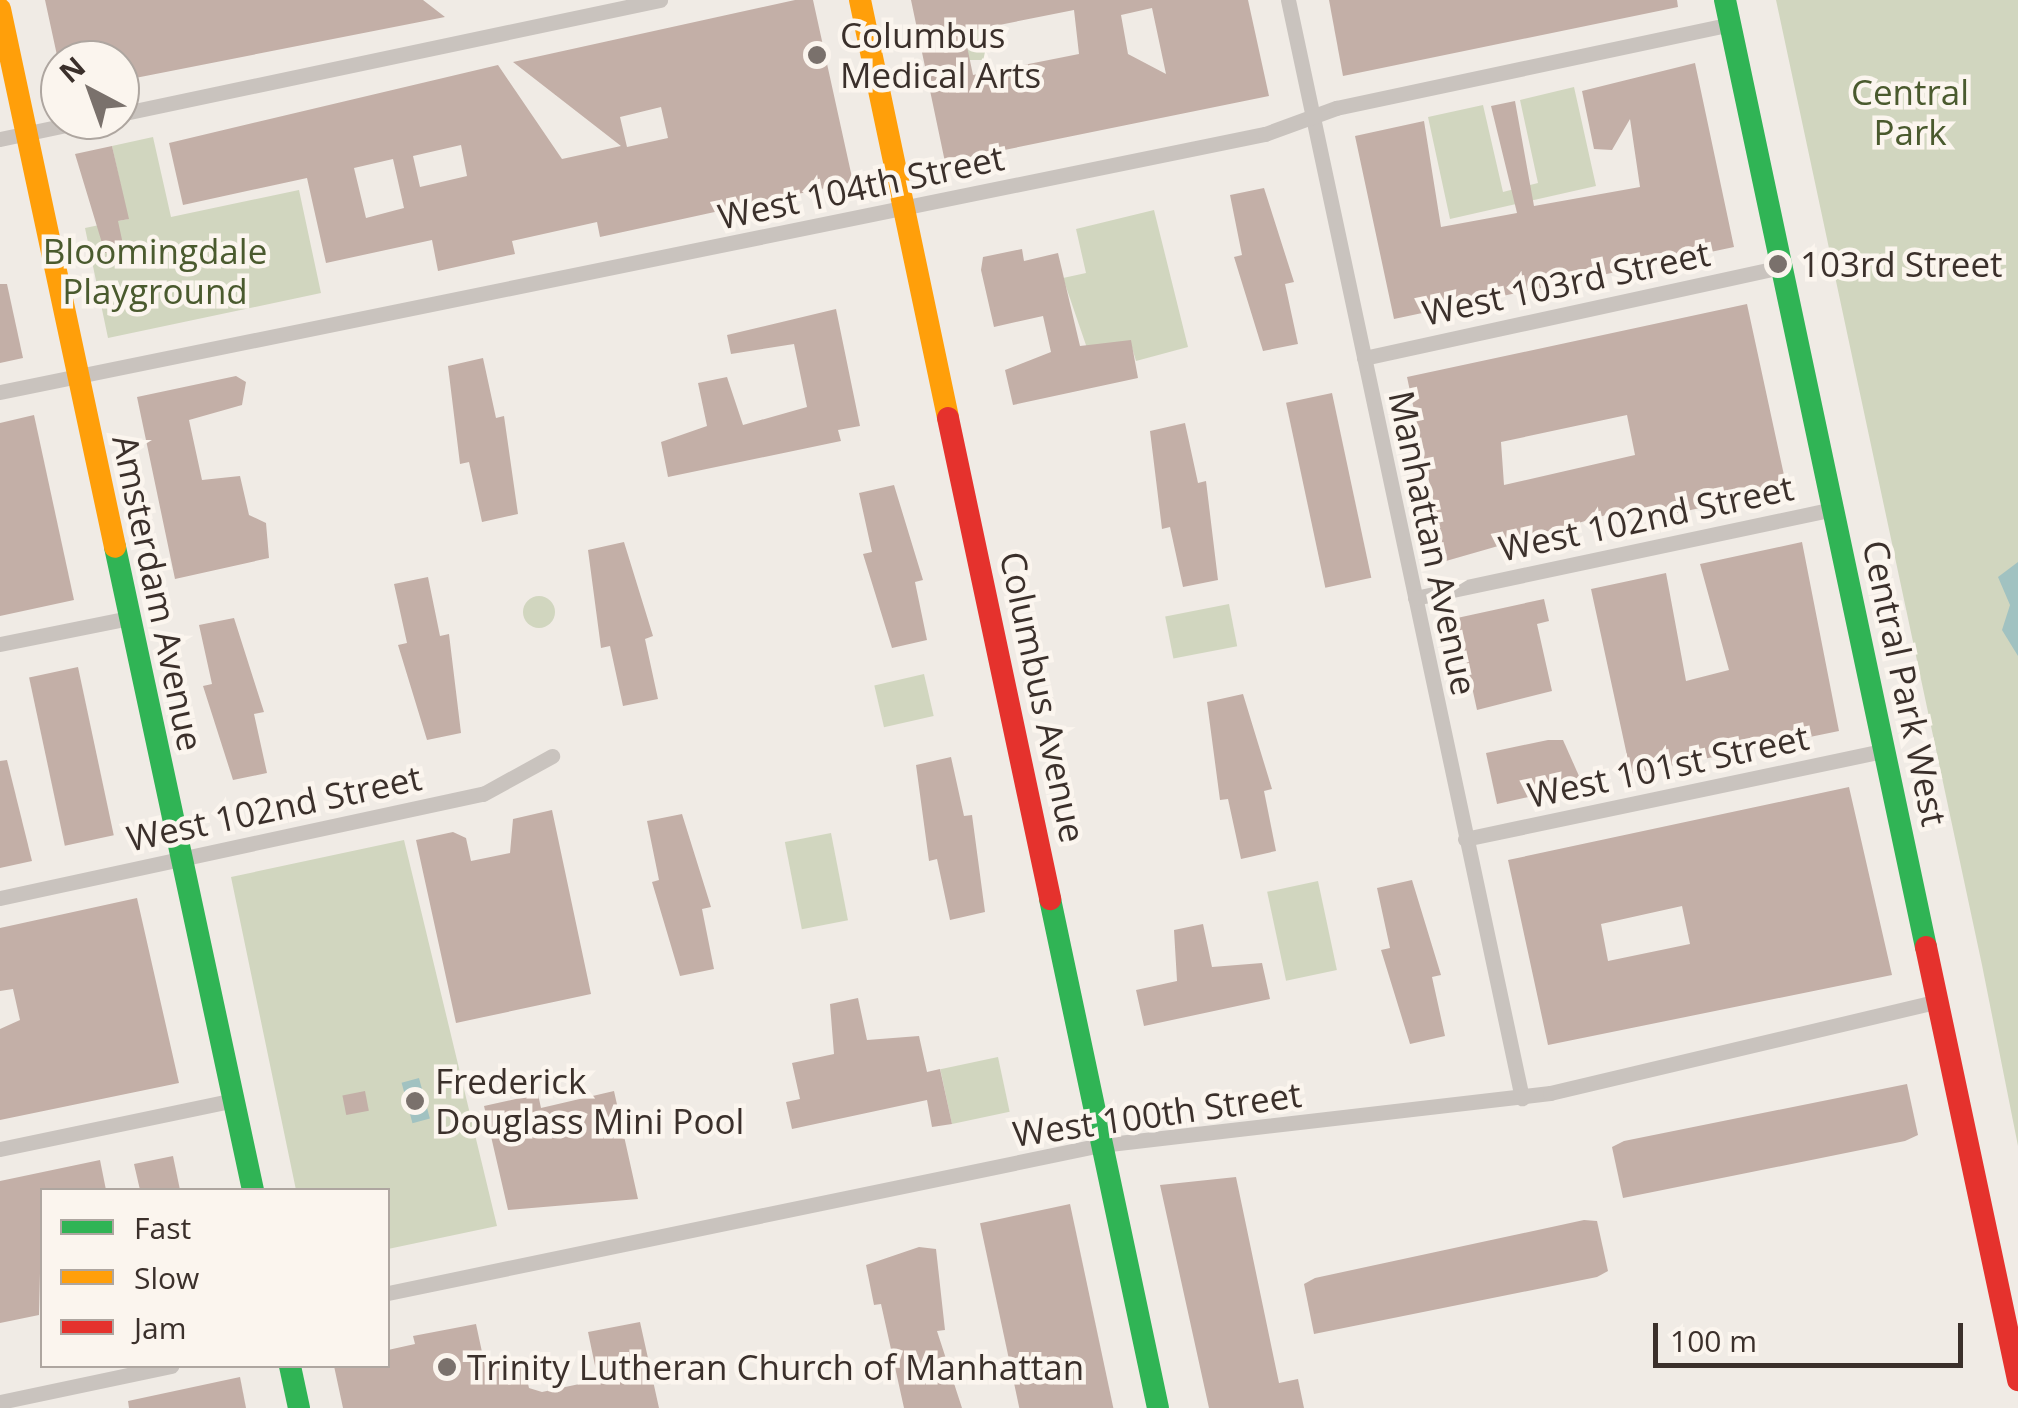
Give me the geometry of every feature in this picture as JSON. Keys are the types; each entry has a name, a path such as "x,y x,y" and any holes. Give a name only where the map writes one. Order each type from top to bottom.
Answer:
{"main road":[{"name":"Columbus Avenue","path":"860,0 1158,1408"},
{"name":"Central Park West","path":"1725,0 2018,1380"},
{"name":"Amsterdam Avenue","path":"0,9 12,136 76,375 124,619 182,859 253,1188"},
{"path":"290,1368 299,1408"}],"street":[{"path":"140,110 660,0"},
{"name":"Manhattan Avenue","path":"1288,0 1522,1098"},
{"name":"West 104th Street","path":"0,392 904,208 1730,24"},
{"path":"12,136 40,130"},
{"name":"West 103rd Street","path":"1364,358 1781,266"},
{"name":"West 102nd Street","path":"1414,598 1832,509"},
{"path":"0,644 124,619"},
{"name":"West 101st Street","path":"1465,839 1883,751"},
{"name":"West 102nd Street","path":"0,898 482,794 552,756"},
{"name":"West 100th Street","path":"390,1293 1102,1145 1522,1098 1936,1002"},
{"path":"0,1149 234,1100"},
{"path":"0,1402 162,1368"}],"green space":[{"path":"957,0 987,0 987,60 957,60"},
{"name":"Central Park","path":"1776,0 2018,0 2018,1146 1982,965"},
{"path":"1574,87 1596,186 1450,219 1428,117 1483,105 1503,192 1538,183 1520,100"},
{"name":"Bloomingdale Playground","path":"153,137 171,217 299,190 321,293 108,338 85,228 128,219 112,146"},
{"path":"1154,210 1188,347 1136,361 1130,341 1088,351 1063,278 1086,273 1076,229"},
{"path":"539,596 550,601 555,612 550,623 539,628 528,623 523,612 528,601"},
{"path":"1229,604 1237,646 1173,659 1165,616"},
{"path":"924,674 934,716 884,727 874,685"},
{"path":"831,833 848,920 802,929 785,842"},
{"path":"404,840 497,1226 390,1249 390,1188 296,1188 231,877"},
{"path":"1318,881 1337,970 1286,981 1267,892"},
{"path":"998,1057 1010,1112 952,1124 940,1069"}],"water":[{"path":"2018,562 2018,656 2002,630 2010,605 1998,577"},
{"name":"Frederick Douglass Mini Pool","path":"419,1078 430,1119 412,1123 402,1083"}],"building":[{"path":"45,0 423,0 445,17 140,77 140,40 54,40"},
{"path":"795,0 813,0 853,182 600,237 597,222 512,241 515,254 438,271 432,240 326,263 307,178 183,205 169,143 498,65 562,159 621,146 513,62","holes":["661,107 668,138 627,147 620,117","461,145 467,176 420,187 413,156","393,159 404,208 366,218 354,168"]},
{"path":"911,0 1248,0 1269,96 945,162","holes":["1152,8 1166,74 1128,54 1121,15","1074,10 1079,54 973,75 964,32"]},
{"path":"1329,0 1677,0 1678,7 1343,76"},
{"path":"1695,63 1734,247 1394,319 1355,136 1424,121 1441,227 1517,213 1491,106 1515,101 1534,206 1640,187 1630,119 1612,150 1594,149 1582,91"},
{"path":"112,146 129,219 118,221 124,249 105,253 75,154"},
{"path":"1264,188 1294,282 1285,284 1298,344 1263,351 1234,257 1242,255 1230,195"},
{"path":"1022,249 1024,261 1058,253 1080,346 1131,340 1138,378 1013,405 1005,370 1051,352 1043,316 994,327 981,270 983,257"},
{"path":"0,284 7,284 23,358 0,363"},
{"path":"1747,304 1787,489 1645,520 1641,505 1446,561 1407,377","holes":["1627,415 1635,455 1504,485 1501,442"]},
{"path":"836,309 860,426 838,430 841,441 668,477 661,442 707,426 698,383 727,377 743,425 807,407 794,344 731,354 727,335"},
{"path":"483,358 496,418 504,416 518,514 482,522 469,462 460,464 448,366"},
{"path":"236,376 246,382 242,405 189,420 202,480 240,476 249,515 266,523 269,558 175,579 137,397"},
{"path":"1332,393 1371,578 1325,588 1286,403"},
{"path":"34,415 74,600 0,616 0,423"},
{"path":"1185,423 1198,483 1206,481 1218,580 1183,587 1170,527 1162,529 1150,431"},
{"path":"894,485 923,580 915,582 927,640 892,648 863,554 872,552 859,493"},
{"path":"624,542 653,636 645,639 658,699 623,706 610,646 601,648 588,550"},
{"path":"1802,542 1839,731 1631,774 1591,589 1666,573 1686,681 1729,670 1700,564"},
{"path":"428,577 440,636 449,634 461,733 427,740 398,645 407,643 394,584"},
{"path":"1544,599 1549,621 1537,624 1552,691 1477,710 1457,618"},
{"path":"234,618 264,712 254,714 267,773 233,780 203,686 212,684 199,625"},
{"path":"78,667 114,835 65,846 29,677"},
{"path":"1243,694 1272,789 1264,791 1276,851 1241,859 1228,799 1220,800 1207,702"},
{"path":"1563,740 1583,785 1497,804 1486,753"},
{"path":"951,757 964,816 972,815 985,912 950,920 937,859 929,861 916,765"},
{"path":"7,760 32,861 0,868 0,761"},
{"path":"1849,787 1892,975 1548,1045 1508,860","holes":["1682,906 1690,944 1608,961 1601,924"]},
{"path":"552,810 591,994 456,1023 416,840 453,832 466,838 471,861 510,853 513,819"},
{"path":"682,814 711,907 702,909 714,969 680,976 652,882 659,880 647,821"},
{"path":"1412,880 1441,975 1432,977 1445,1036 1410,1044 1381,950 1390,948 1377,888"},
{"path":"137,898 179,1083 0,1120 0,1029 20,1020 13,989 0,991 0,928"},
{"path":"1203,924 1212,967 1262,963 1270,999 1144,1026 1136,990 1177,981 1174,930"},
{"path":"858,998 867,1040 919,1036 927,1072 940,1069 952,1124 932,1127 927,1100 792,1129 786,1102 800,1099 792,1063 834,1054 830,1004"},
{"path":"1907,1084 1918,1135 1905,1141 1623,1198 1612,1147 1624,1141"},
{"path":"365,1091 369,1111 346,1115 342,1095"},
{"path":"614,1091 638,1199 508,1210 484,1106 538,1094 541,1108"},
{"path":"173,1156 180,1188 140,1188 134,1164"},
{"path":"100,1160 106,1188 40,1188 39,1315 0,1323 0,1181"},
{"path":"1236,1177 1279,1383 1298,1379 1304,1408 1209,1408 1160,1185"},
{"path":"1070,1204 1113,1408 1019,1408 980,1223"},
{"path":"1584,1220 1597,1221 1608,1271 1597,1277 1314,1334 1304,1284 1315,1278"},
{"path":"919,1247 936,1249 945,1330 937,1331 962,1408 904,1408 881,1304 874,1305 866,1265"},
{"path":"640,1322 659,1408 343,1408 334,1368 390,1368 390,1350 415,1344 413,1336 476,1324 485,1366 522,1358 529,1388 542,1392 598,1380 588,1332"},
{"path":"240,1377 246,1408 129,1408 128,1401"}],"traffic: fast":[{"path":"1725,0 1926,947"},
{"path":"115,547 253,1188"},
{"path":"1050,899 1158,1408"},
{"path":"290,1368 299,1408"}],"traffic: slow":[{"path":"860,0 948,418"},
{"path":"0,9 115,547"}],"traffic: jam":[{"path":"948,418 1050,899"},
{"path":"1926,947 2018,1380"}],"place":[{"name":"Columbus Medical Arts","path":"817,55"},
{"name":"103rd Street","path":"1778,264"},
{"name":"Frederick Douglass Mini Pool","path":"415,1101"},
{"name":"Trinity Lutheran Church of Manhattan","path":"447,1367"}]}
